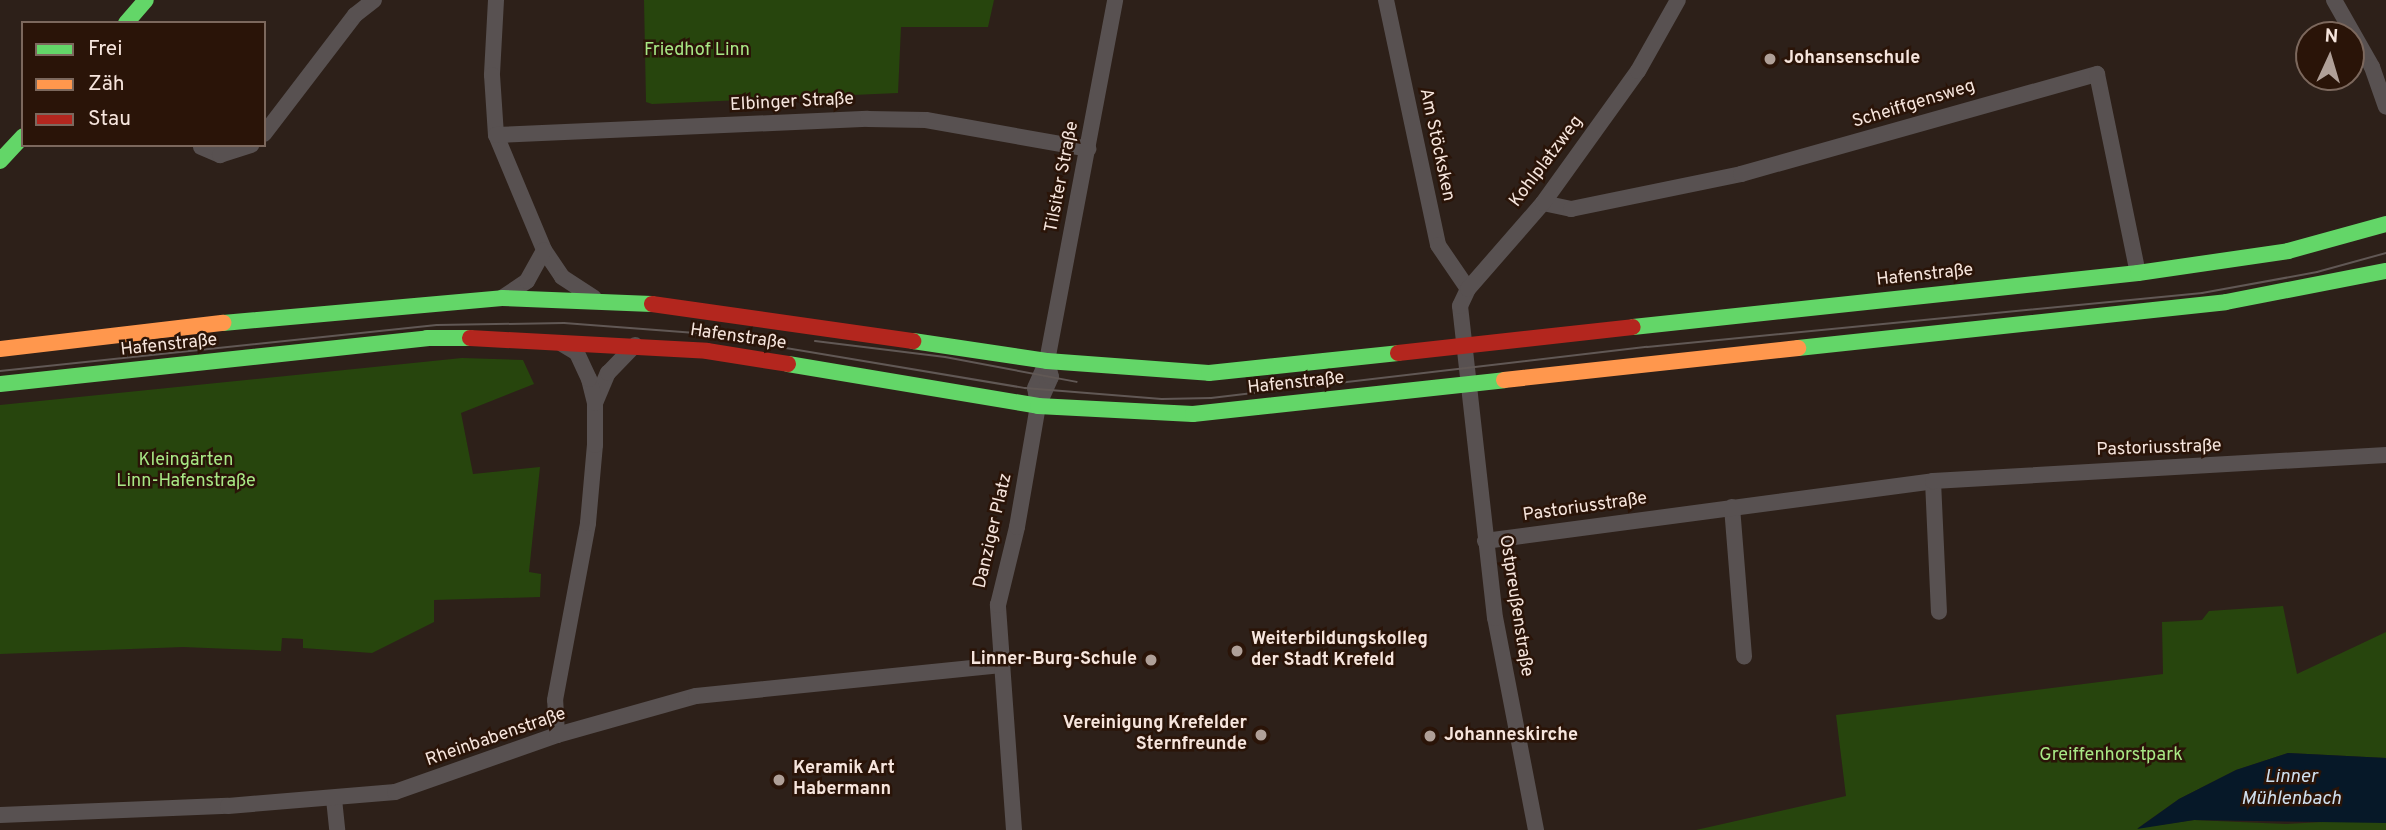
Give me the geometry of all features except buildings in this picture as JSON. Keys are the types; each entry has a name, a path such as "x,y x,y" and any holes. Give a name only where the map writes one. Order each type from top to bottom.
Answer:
{"main road":[{"path":"128,21 146,0"},
{"path":"0,161 21,138"},
{"name":"Hafenstraße","path":"0,349 337,310 502,298 599,300 708,309 1047,361 1209,373 2138,272 2288,251 2386,224"},
{"name":"Hafenstraße","path":"0,384 427,338 555,340 707,351 1038,406 1193,414 2226,302 2386,271"}],"street":[{"path":"266,131 355,15 374,0"},
{"path":"496,0 492,75 496,135 544,250 567,282 599,300"},
{"name":"Tilsiter Straße","path":"1047,361 1115,0"},
{"name":"Am Stöcksken","path":"1386,0 1438,245 1468,289"},
{"name":"Kohlplatzweg","path":"1468,289 1543,203 1638,71 1678,0"},
{"path":"2334,0 2372,66 2386,107"},
{"name":"Scheiffgensweg","path":"1543,203 1571,209 1741,174 2097,74 2138,272"},
{"name":"Elbinger Straße","path":"496,135 880,119 926,120 1088,149"},
{"path":"201,147 220,155 245,147"},
{"path":"502,298 527,282 544,250"},
{"path":"1468,289 1460,306 1469,386"},
{"path":"555,340 577,354 595,403"},
{"path":"557,736 555,700 592,495 595,403 608,373 635,345"},
{"name":"Danziger Platz","path":"1014,830 1001,665 999,592 1017,527 1038,406 1035,388 1047,361"},
{"name":"Ostpreußenstraße","path":"1469,386 1485,541 1536,830"},
{"name":"Pastoriusstraße","path":"1485,541 1933,481 2386,455"},
{"path":"1933,481 1939,612"},
{"path":"1732,507 1744,657"},
{"name":"Rheinbabenstraße","path":"0,815 27,822 395,792 458,773 557,736 696,696 1001,665"},
{"path":"334,799 337,830"}],"green space":[{"name":"Friedhof Linn","path":"644,0 994,0 988,27 901,27 898,93 652,104 646,102"},
{"name":"Kleingärten Linn-Hafenstraße","path":"462,358 523,360 534,384 461,413 473,474 540,467 529,572 541,574 540,597 434,600 434,622 372,653 303,648 303,639 282,638 281,651 183,647 0,654 0,405"},
{"name":"Greiffenhorstpark","path":"2283,606 2297,674 2386,632 2386,758 2288,753 2236,770 2179,799 2138,828 2194,820 2286,824 2359,820 2386,823 2386,830 1696,830 1846,796 1836,715 2163,674 2162,622 2202,620 2209,611"}],"water":[{"name":"Linner Mühlenbach","path":"2288,753 2386,758 2386,823 2194,820 2137,829 2179,799 2236,770"}],"tram line":[{"path":"0,371 437,325 564,323 696,333 1025,388 1162,399 1211,398 1647,347 2202,293 2317,272 2386,253"},
{"path":"815,341 945,357 1077,382"}],"traffic: fast":[{"path":"128,21 146,0"},
{"path":"0,161 21,138"},
{"path":"1633,327 2138,273 2288,251 2386,224"},
{"path":"1798,348 2226,302 2386,271"},
{"path":"223,323 502,298 652,304"},
{"path":"0,384 427,338 470,338"},
{"path":"913,341 1047,361 1209,373 1398,353"},
{"path":"788,364 1038,406 1193,414 1504,380"}],"traffic: slow":[{"path":"0,349 223,323"},
{"path":"1504,380 1798,348"}],"traffic: jam":[{"path":"652,304 913,341"},
{"path":"1398,353 1633,327"},
{"path":"470,338 707,351 788,364"}],"place":[{"name":"Johansenschule","path":"1770,59"},
{"name":"Weiterbildungskolleg der Stadt Krefeld","path":"1237,651"},
{"name":"Linner-Burg-Schule","path":"1151,660"},
{"name":"Vereinigung Krefelder Sternfreunde","path":"1261,735"},
{"name":"Johanneskirche","path":"1430,736"},
{"name":"Keramik Art Habermann","path":"779,780"}]}
